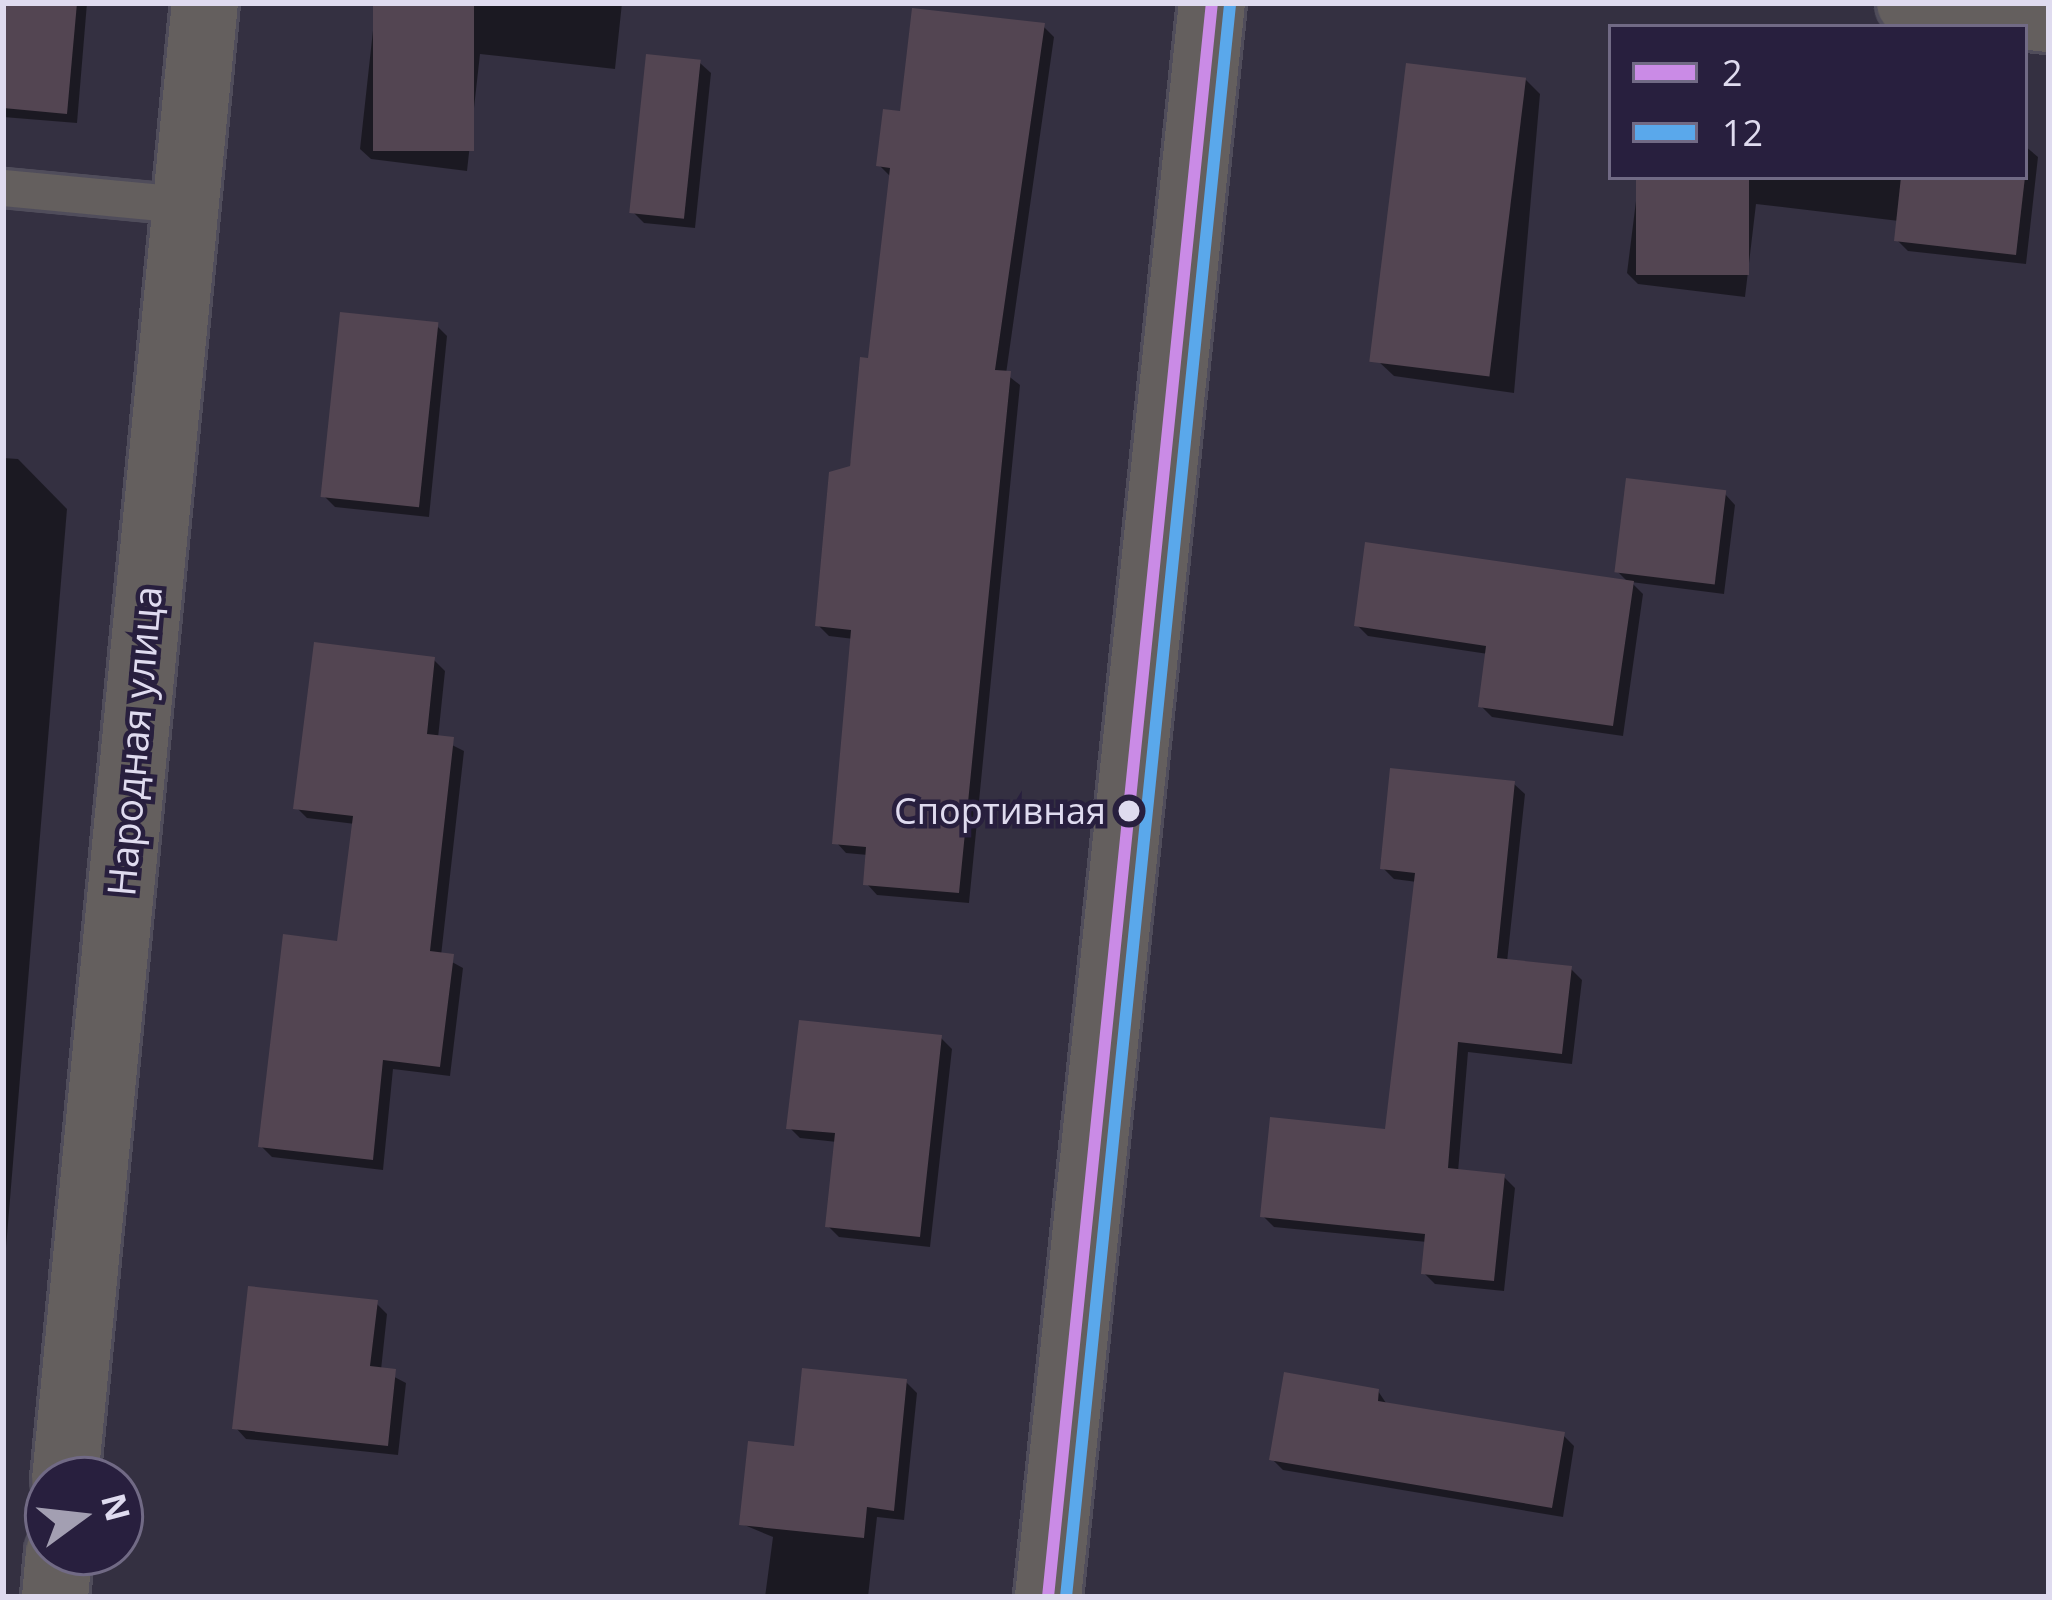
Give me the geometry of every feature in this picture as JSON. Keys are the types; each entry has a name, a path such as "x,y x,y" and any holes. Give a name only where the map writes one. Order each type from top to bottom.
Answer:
{"street":[{"name":"Народная улица","path":"67,1456 205,3"},
{"path":"1048,1597 1212,3"},
{"path":"1910,3 2049,19"}],"lane":[{"path":"3,188 183,205"}],"building":[{"path":"3,3 77,3 67,114 3,108"},
{"path":"373,3 474,3 474,151 373,151"},
{"path":"912,8 1045,23 995,370 1011,371 959,893 863,885 866,847 832,844 851,630 815,626 829,472 850,466 860,357 868,358 890,168 876,166 883,109 900,111"},
{"path":"646,54 701,60 684,219 629,213"},
{"path":"1406,63 1526,78 1489,377 1369,362"},
{"path":"1636,180 1749,180 1749,275 1636,275"},
{"path":"1901,180 2025,180 2016,255 1894,241"},
{"path":"340,312 438,322 419,507 321,497"},
{"path":"1626,478 1726,490 1715,585 1614,572"},
{"path":"1365,542 1634,581 1613,726 1478,707 1486,646 1354,626"},
{"path":"314,642 435,657 427,734 454,737 430,951 454,954 440,1067 383,1060 373,1160 258,1147 283,934 337,941 353,816 293,809"},
{"path":"1390,768 1515,781 1497,958 1572,966 1562,1054 1458,1042 1448,1168 1505,1174 1494,1281 1421,1274 1425,1234 1260,1217 1270,1117 1385,1129 1415,873 1380,869"},
{"path":"799,1020 942,1035 920,1237 825,1227 835,1133 786,1129"},
{"path":"248,1286 378,1300 370,1366 396,1369 388,1446 232,1429"},
{"path":"802,1368 907,1379 894,1511 867,1507 864,1538 739,1525 748,1441 794,1446"},
{"path":"1284,1372 1379,1389 1378,1401 1565,1432 1552,1508 1269,1460"}],"transit line":[{"name":"2","path":"1048,1597 1212,3"},
{"name":"12","path":"1066,1597 1230,5"}],"place":[{"name":"Спортивная","path":"1129,811"}]}
